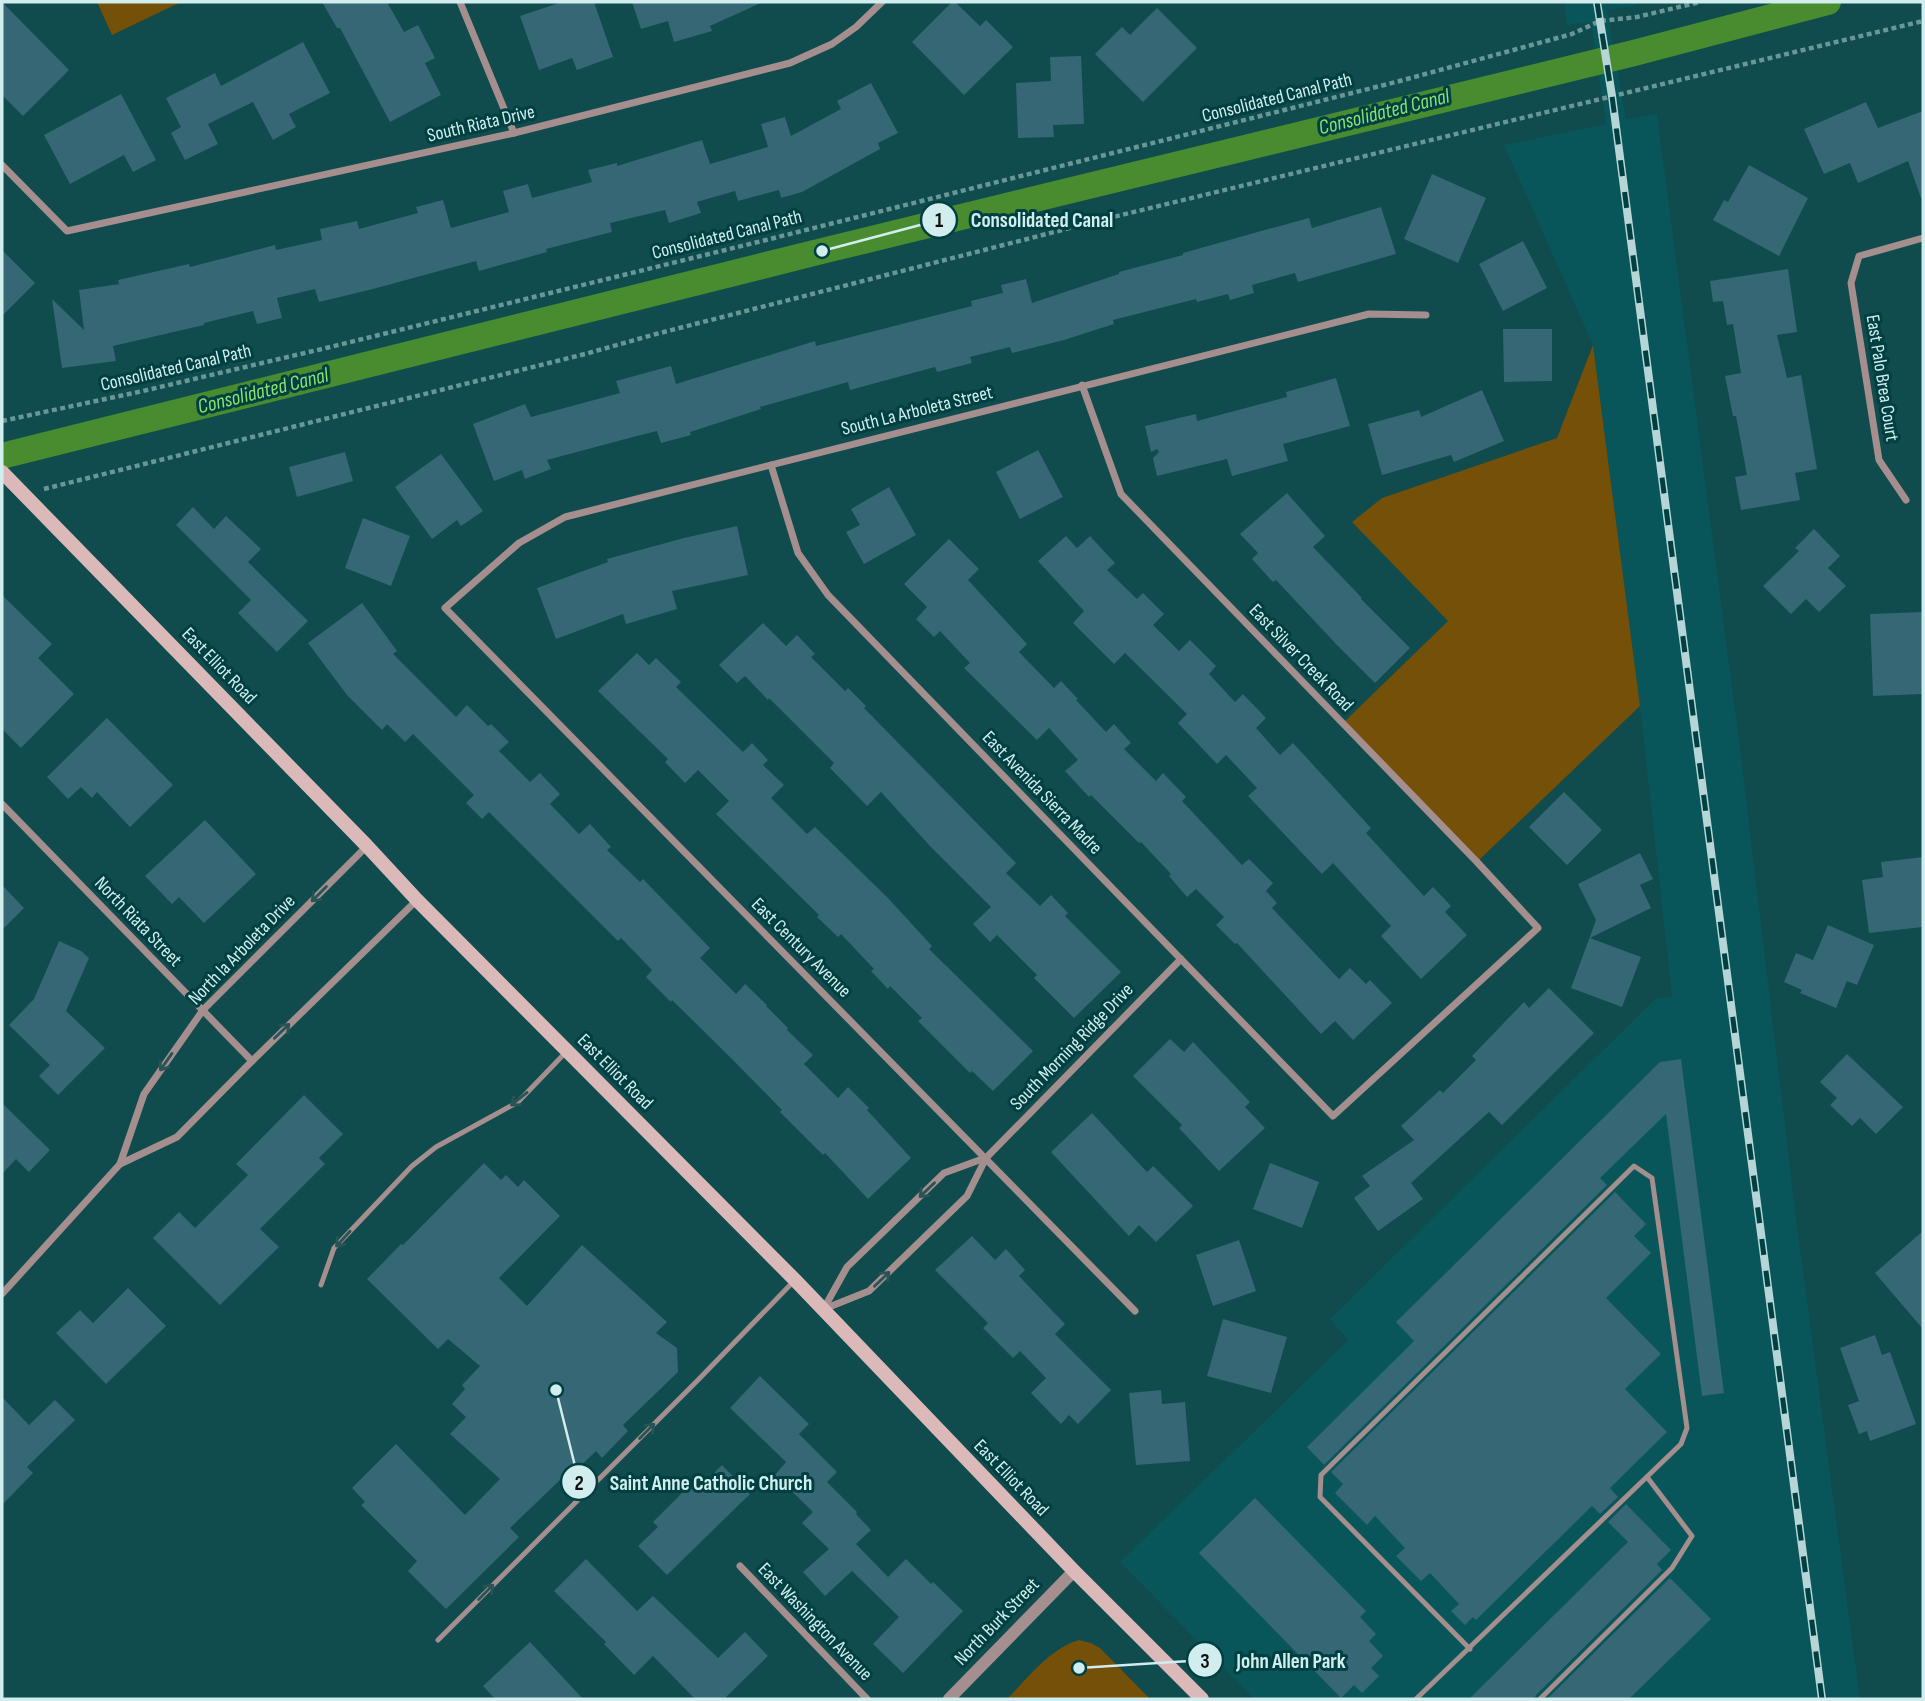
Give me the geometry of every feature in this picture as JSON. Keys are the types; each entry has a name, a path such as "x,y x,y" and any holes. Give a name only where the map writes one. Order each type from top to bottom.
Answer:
{"main road":[{"name":"East Elliot Road","path":"7,477 368,846 417,900 795,1280 1074,1571 1202,1699"}],"street":[{"path":"460,2 514,133"},
{"name":"South Riata Drive","path":"2,165 67,232 514,133 790,63 832,44 856,27 883,2"},
{"name":"East Palo Brea Court","path":"1906,499 1880,460 1851,283 1859,256 1923,238"},
{"name":"South La Arboleta Street","path":"445,608 519,543 565,517 1369,314 1426,315"},
{"name":"East Silver Creek Road","path":"1082,385 1121,494 1538,928 1333,1116"},
{"name":"East Avenida Sierra Madre","path":"771,465 798,553 828,595 1333,1116"},
{"name":"East Century Avenue","path":"445,608 1135,1311"},
{"name":"North Riata Street","path":"2,804 252,1061"},
{"name":"North la Arboleta Drive","path":"120,1164 144,1094 203,1010 368,846"},
{"name":"North la Arboleta Drive","path":"2,1294 120,1164 177,1137 417,900"},
{"name":"South Morning Ridge Drive","path":"822,1310 869,1292 967,1196 986,1158 1181,959"},
{"name":"South Morning Ridge Drive","path":"822,1310 847,1267 944,1173 986,1158"},
{"name":"East Washington Avenue","path":"740,1566 867,1699"},
{"name":"North Burk Street","path":"949,1699 1074,1571"}],"lane":[{"path":"321,1285 334,1248 412,1166 436,1147 518,1102 567,1051"},
{"path":"1416,1699 1470,1649 1681,1444 1687,1428 1652,1178 1634,1166 1321,1475 1320,1497 1470,1649"},
{"path":"438,1640 795,1280"},
{"path":"1540,1699 1672,1568 1692,1536 1647,1477"}],"path":[{"name":"Consolidated Canal Path","path":"2,421 352,342 833,224 1369,89 1572,34 1600,22 1637,17 1700,2"},
{"path":"24,494 585,354 1109,218 1923,21"}],"shaded area":[{"path":"97,2 181,2 112,35"},
{"path":"1564,2 1637,2 1638,6 1607,10 1626,119 1657,114 1740,748 1796,1218 1860,1699 1254,1699 1120,1562 1348,1340 1330,1319 1656,998 1672,997 1640,706 1593,345 1504,145 1606,124 1591,22 1567,25"},
{"path":"1593,345 1640,706 1477,862 1343,723 1448,621 1352,522 1382,498 1557,438"},
{"path":"1079,1640 1100,1648 1150,1699 1007,1699 1049,1657"}],"building":[{"path":"2,2 69,70 23,116 2,95"},
{"path":"322,2 387,2 404,32 418,25 435,58 425,63 441,95 390,122 340,28 337,28"},
{"path":"562,2 594,2 613,57 577,70 572,58 539,70 520,16"},
{"path":"632,2 763,2 710,26 712,31 674,42 668,21 641,29"},
{"path":"952,2 980,26 986,20 1013,47 964,95 912,42"},
{"path":"1157,8 1197,48 1143,102 1095,54 1122,27 1130,35"},
{"path":"303,42 330,93 289,114 296,127 273,140 253,102 208,124 218,144 185,160 171,133 181,127 166,98 215,73 221,86"},
{"path":"1081,56 1084,124 1053,125 1054,137 1018,138 1016,83 1051,81 1050,57"},
{"path":"871,83 898,133 878,143 880,149 802,192 781,198 779,190 738,201 735,191 697,202 701,213 669,223 665,210 610,223 612,232 546,249 547,252 479,271 476,261 319,302 315,289 277,298 282,318 257,324 253,311 113,346 116,361 62,368 52,299 84,330 79,290 119,284 118,280 189,264 190,267 275,245 276,250 322,240 320,229 357,221 359,229 418,213 416,207 443,200 451,228 509,212 503,191 528,184 532,198 592,182 588,170 617,163 617,166 702,140 710,164 768,147 761,124 785,117 791,136 841,109 837,101"},
{"path":"121,94 156,160 133,172 124,155 70,184 44,135"},
{"path":"1866,102 1878,128 1923,111 1923,198 1908,161 1858,183 1850,163 1824,174 1804,129"},
{"path":"1749,165 1808,198 1779,256 1713,220 1724,200 1728,202"},
{"path":"1432,174 1486,198 1458,263 1404,239"},
{"path":"1381,207 1396,254 1298,282 1295,273 1252,285 1254,293 1230,300 1228,294 1197,302 1196,299 1113,320 1114,324 1064,340 1012,353 1010,347 970,357 972,363 937,372 935,367 850,390 848,382 760,407 761,409 690,432 691,435 661,443 657,431 633,437 547,460 551,469 525,479 522,470 494,481 473,424 525,404 531,417 620,393 616,381 671,366 676,384 815,341 816,346 972,306 971,301 1003,293 1001,285 1026,279 1032,303 1119,272 1254,233 1309,218 1312,228"},
{"path":"1523,241 1547,288 1503,311 1479,264"},
{"path":"2,250 35,283 2,316"},
{"path":"1788,269 1797,332 1777,335 1787,378 1801,375 1817,469 1795,473 1800,500 1741,510 1735,477 1747,475 1725,376 1741,373 1733,324 1727,325 1723,301 1713,302 1710,281"},
{"path":"1503,329 1552,329 1552,381 1504,382"},
{"path":"1336,378 1350,426 1283,444 1288,461 1232,476 1227,459 1157,476 1153,458 1159,452 1157,449 1151,452 1145,426 1196,414 1197,421 1287,397 1286,392"},
{"path":"1482,390 1504,441 1454,462 1451,455 1382,475 1368,424 1419,410 1421,417"},
{"path":"1038,450 1063,497 1020,519 996,472"},
{"path":"345,452 353,481 297,497 289,467"},
{"path":"441,454 483,511 461,526 457,520 432,539 395,487"},
{"path":"889,487 916,535 864,564 846,532 860,525 851,509"},
{"path":"1287,493 1325,536 1313,547 1410,648 1375,683 1276,580 1273,582 1252,559 1258,553 1240,534"},
{"path":"193,507 214,529 226,516 261,549 248,562 308,621 277,652 238,613 251,600 176,525"},
{"path":"363,518 410,536 391,586 345,568"},
{"path":"737,526 748,575 672,591 677,609 626,624 623,614 556,639 537,588 608,562 607,559"},
{"path":"1814,529 1840,556 1828,568 1846,586 1819,612 1806,599 1791,614 1763,586 1799,551 1795,548"},
{"path":"1066,536 1077,548 1090,536 1115,563 1107,570 1137,599 1143,593 1164,614 1153,625 1179,651 1190,640 1216,666 1209,674 1235,702 1243,694 1266,718 1256,728 1280,755 1293,743 1371,828 1366,833 1424,896 1433,887 1451,906 1445,912 1467,935 1421,979 1381,936 1391,926 1333,863 1322,874 1248,796 1257,788 1226,755 1217,764 1178,723 1187,714 1125,653 1114,664 1073,623 1084,611 1038,561"},
{"path":"949,539 979,569 968,580 1027,644 1019,652 1054,688 1061,681 1106,732 1114,724 1131,743 1124,749 1156,781 1163,773 1186,797 1182,801 1242,865 1249,859 1273,883 1266,891 1277,903 1272,908 1339,979 1350,968 1366,984 1370,980 1392,1003 1353,1040 1335,1021 1321,1034 1237,943 1216,925 1224,917 1196,889 1187,897 1169,876 1171,874 1141,842 1091,795 1089,797 1065,771 1078,760 1049,728 1037,740 964,668 970,663 940,631 934,637 916,619 927,607 904,584"},
{"path":"2,595 52,644 38,658 74,694 21,748 2,729"},
{"path":"362,603 397,651 393,654 456,717 467,705 488,726 491,724 509,742 499,751 530,782 540,773 560,794 550,804 579,834 590,824 611,847 607,850 640,882 643,879 710,948 700,958 736,994 745,984 767,1005 787,1030 813,1055 804,1064 838,1098 848,1087 869,1108 867,1110 911,1158 868,1199 825,1153 823,1155 780,1112 782,1110 732,1059 646,977 652,970 621,938 618,941 489,812 482,819 466,803 474,795 413,734 405,742 387,724 382,730 347,695 308,643"},
{"path":"1923,612 1923,694 1873,696 1870,614"},
{"path":"763,623 786,646 797,635 815,654 811,657 845,691 848,688 866,706 864,708 1016,863 1006,873 1040,906 1051,895 1068,913 1065,916 1121,972 1074,1018 1034,978 1037,975 997,935 990,942 973,924 991,907 881,792 867,806 830,768 834,763 769,698 768,700 745,676 737,683 719,665"},
{"path":"637,653 649,665 656,658 681,682 676,687 743,752 752,743 768,760 763,765 784,785 771,798 807,834 815,827 888,898 932,946 929,949 1033,1051 993,1091 972,1071 970,1073 918,1021 922,1018 890,986 888,989 871,971 874,969 841,934 838,937 817,917 819,915 716,814 729,801 698,770 685,783 665,762 668,759 598,691"},
{"path":"107,718 173,785 130,827 97,792 92,798 81,787 68,799 47,777"},
{"path":"1564,792 1602,830 1567,865 1529,827"},
{"path":"205,820 256,874 204,923 179,897 172,904 145,876"},
{"path":"1640,853 1653,879 1640,885 1651,908 1590,938 1641,957 1622,1007 1571,988 1596,920 1578,884"},
{"path":"1923,857 1923,927 1869,933 1862,880 1883,877 1881,862"},
{"path":"2,885 24,908 2,930"},
{"path":"1828,925 1874,945 1857,985 1847,981 1836,1008 1800,993 1802,990 1784,982 1796,953 1813,960"},
{"path":"59,941 81,951 89,958 66,1011 105,1048 58,1095 39,1076 50,1065 9,1025 34,999"},
{"path":"1549,988 1594,1033 1502,1125 1489,1112 1411,1183 1423,1199 1378,1231 1354,1198 1370,1186 1362,1176 1414,1140 1401,1126 1440,1090 1443,1093 1476,1060 1472,1056 1524,1002 1529,1008"},
{"path":"1170,1039 1184,1052 1193,1042 1250,1102 1245,1107 1265,1128 1219,1171 1179,1128 1182,1125 1133,1076"},
{"path":"1847,1054 1903,1107 1876,1134 1860,1118 1852,1126 1830,1105 1837,1098 1820,1082"},
{"path":"1681,1059 1724,1393 1702,1396 1666,1114 1600,1178 1607,1185 1324,1465 1307,1447 1414,1341 1396,1322 1660,1062"},
{"path":"304,1095 343,1134 319,1158 325,1164 260,1229 279,1247 220,1305 153,1238 179,1212 195,1228 248,1175 236,1164"},
{"path":"2,1103 50,1150 29,1172 16,1159 2,1174"},
{"path":"1092,1113 1147,1172 1153,1166 1193,1206 1156,1242 1139,1225 1129,1236 1051,1152"},
{"path":"484,1163 501,1180 506,1175 518,1187 524,1180 560,1216 499,1278 527,1306 582,1245 667,1322 656,1333 677,1348 678,1372 623,1425 628,1431 602,1458 596,1451 563,1483 560,1480 510,1528 519,1537 446,1609 408,1571 417,1561 361,1505 365,1502 352,1488 396,1444 465,1515 500,1479 450,1434 466,1417 452,1404 465,1389 462,1385 480,1366 448,1339 438,1349 367,1279"},
{"path":"1270,1163 1319,1182 1302,1228 1253,1209"},
{"path":"1615,1192 1646,1224 1634,1236 1651,1253 1606,1298 1661,1354 1625,1389 1667,1432 1610,1488 1618,1497 1600,1514 1592,1506 1476,1620 1473,1617 1465,1625 1451,1611 1459,1604 1430,1573 1421,1581 1396,1556 1405,1548 1375,1516 1367,1525 1335,1493 1343,1484 1331,1472"},
{"path":"1923,1231 1923,1329 1875,1273"},
{"path":"972,1236 995,1260 1006,1249 1025,1270 1019,1276 1065,1324 1055,1334 1111,1390 1078,1424 1069,1415 1061,1424 1031,1393 1046,1378 1020,1351 1013,1358 983,1328 988,1323 935,1270"},
{"path":"1239,1240 1256,1291 1213,1306 1196,1255"},
{"path":"128,1288 166,1326 106,1384 56,1333 80,1310 93,1323"},
{"path":"1223,1319 1287,1337 1271,1393 1207,1376"},
{"path":"1875,1335 1882,1355 1890,1352 1916,1424 1870,1441 1867,1431 1859,1434 1848,1405 1859,1401 1840,1348"},
{"path":"760,1376 809,1424 799,1434 837,1472 827,1482 871,1530 856,1544 888,1577 906,1559 963,1611 903,1673 873,1644 899,1617 852,1571 825,1596 803,1572 829,1549 802,1523 813,1512 775,1475 786,1462 730,1408"},
{"path":"1161,1390 1162,1404 1185,1402 1190,1461 1136,1465 1129,1393"},
{"path":"2,1397 29,1425 55,1400 75,1420 27,1467 33,1473 2,1505"},
{"path":"722,1465 750,1494 667,1575 638,1546 658,1527 653,1522 694,1481 700,1487"},
{"path":"1255,1498 1366,1611 1360,1617 1376,1634 1369,1641 1383,1656 1371,1668 1379,1676 1362,1693 1354,1685 1341,1698 1199,1553"},
{"path":"1626,1504 1671,1550 1657,1564 1662,1570 1535,1699 1469,1699 1628,1542 1608,1522"},
{"path":"586,1559 637,1611 653,1596 718,1658 745,1632 768,1656 724,1699 695,1699 653,1656 634,1675 604,1644 606,1642 554,1591"},
{"path":"1670,1578 1711,1619 1629,1699 1547,1699"},
{"path":"530,1642 583,1699 495,1699 483,1686"}],"waterway":[{"name":"Consolidated Canal","path":"2,456 822,251 1634,53 1828,2"}],"railway":[{"path":"1597,2 1612,96 1822,1699"}],"place":[{"name":"Consolidated Canal","path":"822,251"},
{"name":"Saint Anne Catholic Church","path":"556,1390"},
{"name":"John Allen Park","path":"1079,1668"}]}
